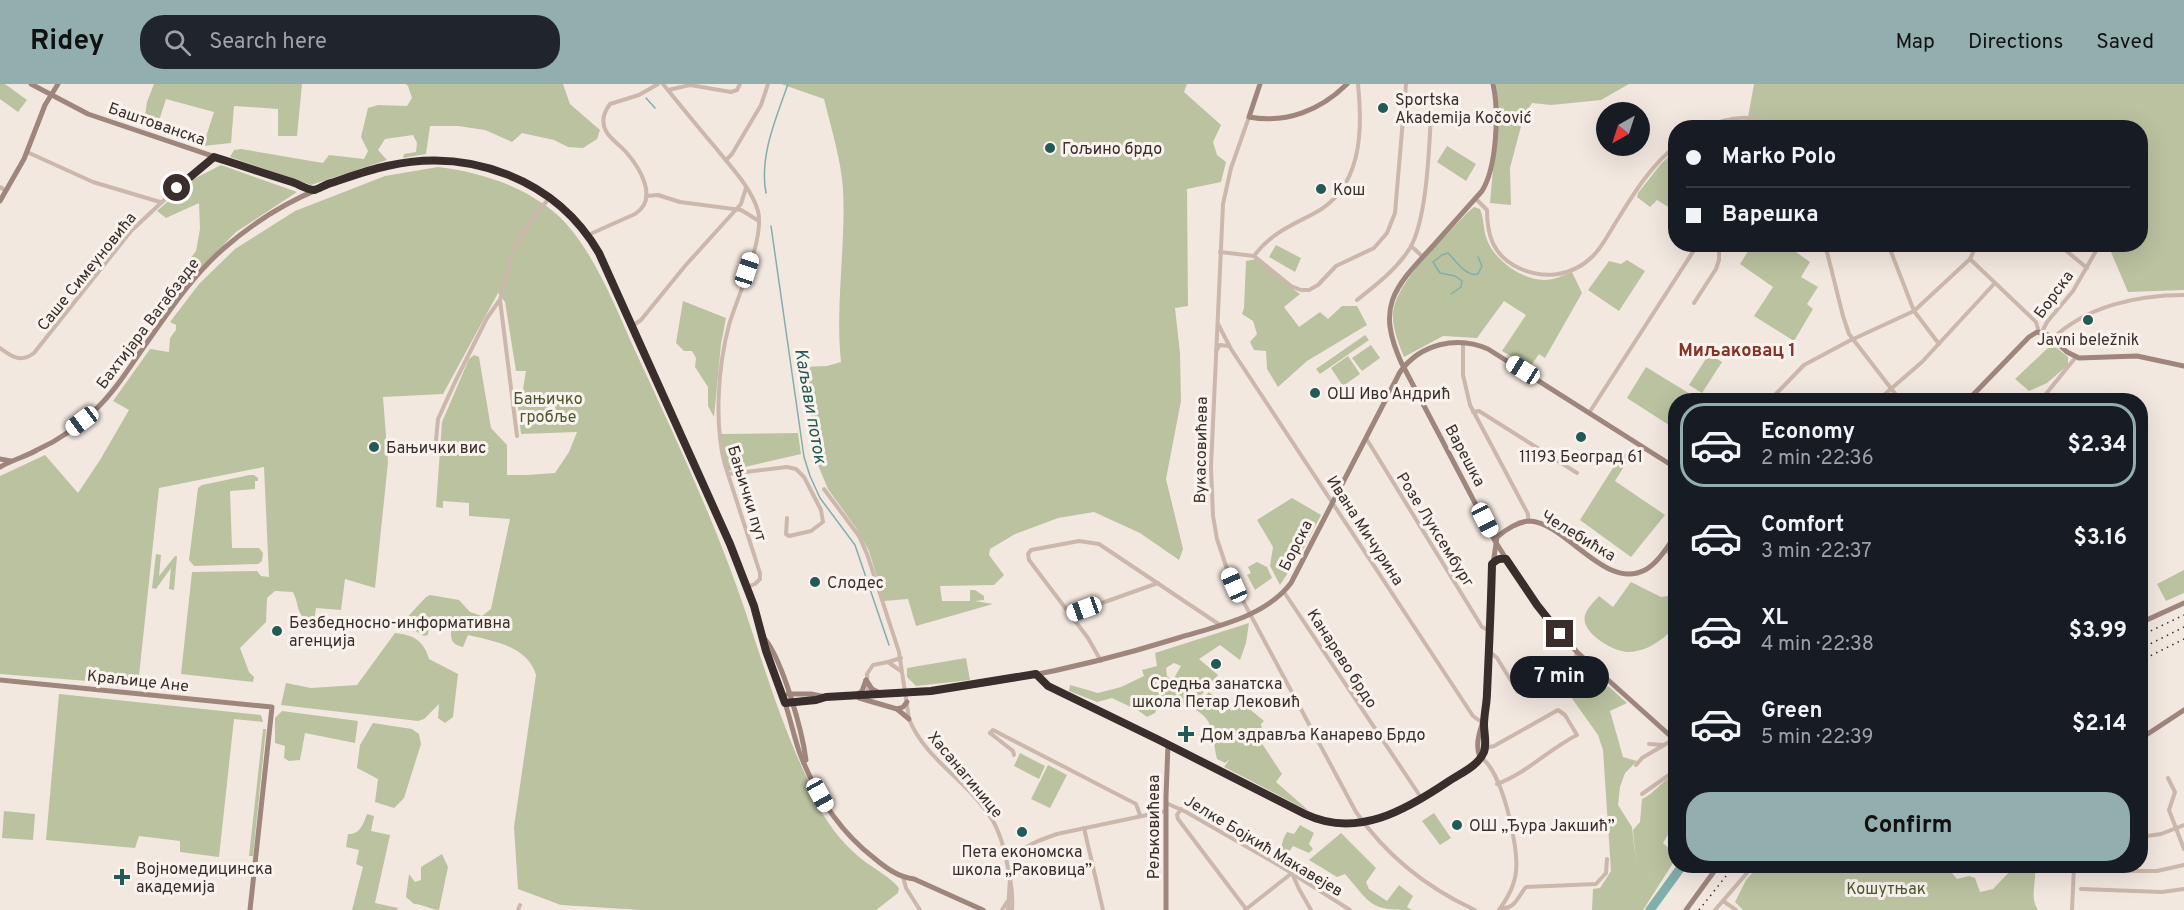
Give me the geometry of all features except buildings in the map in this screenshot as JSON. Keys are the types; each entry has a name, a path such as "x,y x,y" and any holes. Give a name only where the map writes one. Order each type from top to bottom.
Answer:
{"main road":[{"name":"Баштованска","path":"31,84 88,114 313,190"},
{"path":"0,201 27,152 51,95 58,84"},
{"name":"Вукасовићева","path":"1250,117 1260,84"},
{"path":"1250,117 1277,119 1303,113 1329,99 1347,84"},
{"name":"Варешка","path":"1493,84 1496,96 1495,118 1491,167 1485,186 1397,288 1389,315 1390,334 1403,367 1495,541 1537,605 1577,652 1668,734"},
{"name":"Бахтијара Вагабзаде","path":"0,469 11,461 45,447 86,418 112,391 200,273 223,249 262,219 313,190 386,166 440,160 497,170 526,183 549,198 575,220 588,235 602,260 717,515 747,587 782,695 788,702"},
{"path":"2041,332 2076,357 2086,359 2138,356 2182,366"},
{"name":"Борска","path":"1975,393 2029,337 2041,332"},
{"path":"1463,341 1488,349 1668,463"},
{"name":"Борска","path":"782,695 868,696 968,686 1101,661 1250,614 1270,603 1291,583 1403,367 1438,345 1463,341"},
{"path":"0,460 11,461"},
{"name":"Челебићка","path":"1495,541 1506,530 1528,521 1543,525 1603,566 1619,573 1632,574 1650,566 1668,545"},
{"path":"1036,674 1048,686 1315,819 1337,824 1364,823 1388,816 1422,799 1468,769 1485,748 1484,725 1495,541"},
{"path":"1492,564 1499,558 1506,559"},
{"path":"2148,619 2184,603"},
{"name":"Бахтијара Вагабзаде","path":"764,638 776,658 789,694 788,702"},
{"name":"Краљице Ане","path":"0,680 272,707 250,910"},
{"path":"866,680 872,689 884,695"},
{"path":"855,696 862,691 866,680"},
{"path":"855,696 897,709 909,718"},
{"name":"Борска","path":"788,702 826,697"},
{"path":"788,702 800,752 823,801 843,831 866,852 903,877 914,879 983,910"},
{"path":"897,709 903,707 907,702"},
{"path":"2148,734 2184,710"},
{"path":"1480,757 1479,733 1484,725"},
{"name":"Рељковићева","path":"1166,910 1168,744"},
{"path":"1686,910 1712,873"}],"street":[{"path":"588,235 640,211 646,196 642,176 628,155 606,131 603,121 605,111 610,104 639,95 660,84 668,90 726,160 746,188 758,211 759,221"},
{"path":"668,90 690,85 731,92 736,90 740,84"},
{"path":"726,160 732,154 761,105 768,84"},
{"path":"1254,256 1277,232 1317,212 1346,184 1356,159 1360,138 1361,107 1358,84"},
{"path":"1220,252 1254,256 1291,286 1309,290 1318,285 1336,266 1369,251 1384,238 1395,213 1406,84"},
{"path":"1357,300 1388,275 1411,246 1420,216 1428,169 1431,115"},
{"name":"Вукасовићева","path":"1250,117 1228,179 1223,204 1211,486 1214,525 1222,554 1250,614 1330,767 1364,823 1375,837 1419,877 1475,910"},
{"path":"1725,120 1742,117 1760,120"},
{"path":"27,152 93,182 161,202"},
{"path":"1475,198 1487,210 1488,234 1494,247 1507,261 1536,275 1563,273 1582,265 1595,254 1652,170 1668,154"},
{"name":"Саше Симеуновића","path":"0,348 18,359 27,358 34,353 120,244 161,202 214,157"},
{"path":"0,187 6,191"},
{"path":"632,326 641,320 679,272 742,202 746,188"},
{"path":"646,196 656,195 680,202 735,209 759,221"},
{"path":"436,440 438,419 487,318 500,300 513,250 549,198"},
{"name":"Бањички пут","path":"747,587 758,582 760,573 720,448 719,431 724,352 729,325 757,240 759,221"},
{"path":"1411,246 1423,257"},
{"path":"1589,413 1693,252"},
{"path":"1694,303 1716,269 1719,252"},
{"path":"1827,252 1843,316 1853,339 1894,393"},
{"path":"1891,252 1914,311 1939,344"},
{"path":"1777,393 1801,367 1853,339 1914,311 1970,259 1973,252"},
{"path":"2068,252 2087,268"},
{"name":"Борска","path":"2041,332 2069,296 2096,252"},
{"path":"1970,259 2036,322 2041,332"},
{"path":"1886,393 1914,370 1994,284"},
{"path":"2052,339 2075,321 2105,307 2184,295"},
{"path":"500,300 517,436"},
{"name":"Ивана Мичурина","path":"1218,323 1229,346 1473,716 1484,725"},
{"path":"1463,341 1463,375 1473,412 1528,514 1528,521"},
{"path":"1215,353 1220,345 1229,346"},
{"path":"2047,393 2076,357"},
{"path":"1473,412 1479,411 1577,473"},
{"name":"Розе Луксембург","path":"1366,437 1482,627 1490,630"},
{"path":"728,474 787,467 800,472 821,510 823,522 812,531 789,536 786,532 787,518"},
{"name":"Хасанагинице","path":"825,489 863,545 901,658 900,671 904,678 909,718 919,738 990,816 1000,838 1007,857 1012,888 1010,910"},
{"path":"1101,661 1071,614 1029,560 1028,554 1031,550 1072,542 1096,543 1220,625"},
{"path":"1071,614 1158,583"},
{"name":"Канарево брдо","path":"1284,592 1422,799"},
{"path":"1489,651 1497,658 1518,692"},
{"path":"1566,687 1577,652"},
{"path":"868,696 866,680 871,667 879,662 901,658"},
{"path":"888,662 900,671"},
{"path":"1485,748 1494,746 1558,710 1565,715 1577,735 1497,784"},
{"path":"1014,755 1011,749 990,733 993,730 1136,804 1140,815"},
{"path":"1636,765 1642,758 1668,743"},
{"path":"1649,744 1664,745"},
{"path":"1480,757 1488,763 1497,784 1512,827 1517,851 1516,876 1500,909 1512,908 1526,887 1596,884 1606,873 1606,859"},
{"path":"1642,794 1668,776"},
{"path":"2168,778 2175,790 2169,810 2184,849"},
{"name":"Јелке Бојкић Макавејев","path":"1166,803 1181,809 1292,873 1350,910"},
{"path":"1181,809 1177,815 1178,819 1245,909 1292,873 1311,910"},
{"name":"Јелке Бојкић Макавејев","path":"1007,857 1044,838 1166,811"},
{"path":"2148,836 2176,830 2184,825"},
{"path":"1084,828 1103,910"},
{"path":"2148,871 2184,865"},
{"path":"1715,910 1747,873"},
{"path":"2072,910 2074,873"},
{"path":"903,877 906,888 920,910"},
{"name":"Хасанагинице","path":"1002,910 1007,901 1010,877"},
{"path":"2081,889 2162,892 2184,889"},
{"name":"Хасанагинице","path":"1007,901 1010,910"},
{"path":"1723,901 1736,910"}],"green space":[{"path":"0,84 5,84 27,100 18,112 0,99"},
{"path":"154,84 302,84 297,136 278,136 278,109 234,106 231,143 203,146 214,112 166,99 159,121 145,116 147,102"},
{"path":"406,84 563,84 570,104 600,130 597,139 583,148 568,147 554,140 522,133 512,142 485,130 458,126 430,126 426,154 403,158 404,154 416,152 417,143 413,135 385,139 378,150 387,160 311,185 230,157 234,150 241,149 323,163 329,155 364,159 368,151 361,137 368,108 378,105 407,106 412,98"},
{"path":"781,84 1187,84 1184,92 1221,125 1213,142 1217,155 1226,162 1221,182 1187,189 1188,306 1175,308 1180,353 1181,401 1166,479 1183,549 1179,560 1140,533 1094,512 1058,518 1015,534 990,549 989,555 1004,575 994,585 940,586 942,601 970,601 970,590 975,590 984,596 984,600 975,601 993,604 916,626 908,599 884,601 869,551 856,528 828,489 818,465 803,367 827,366 841,362 839,319 844,210 838,155 824,99"},
{"path":"1496,84 1629,84 1601,100 1551,105 1532,103 1524,115 1510,168 1511,205 1490,203 1498,112"},
{"path":"1754,84 2184,84 2184,290 2128,292 2111,252 2148,252 2148,120 1766,120 1748,117"},
{"path":"1447,146 1476,164 1466,181 1437,162"},
{"path":"1668,157 1668,207 1657,200 1650,207 1637,197 1638,193"},
{"path":"221,165 297,192 236,232 183,286 175,279 196,251 200,229 199,203 166,218 157,211 192,180"},
{"name":"Бањичко гробље","path":"438,167 484,176 528,194 567,224 589,256 617,310 702,498 739,593 779,711 818,806 845,844 899,888 898,893 876,910 642,910 561,905 518,889 514,827 536,675 532,665 526,657 508,646 468,635 463,647 452,641 451,629 429,626 428,635 424,636 401,624 430,595 459,600 470,612 482,616 491,609 510,519 469,516 469,503 443,501 443,508 436,507 442,422 469,359 474,355 479,357 491,428 507,445 507,475 555,473 569,452 577,432 521,434 516,390 523,389 526,371 516,371 505,302 498,293 443,394 383,397 388,462 375,588 345,579 341,610 316,608 314,621 305,620 302,616 293,592 275,591 267,598 266,622 240,648 249,672 254,677 253,682 181,674 192,572 257,571 261,576 269,577 264,467 159,488 138,685 0,674 0,476 45,455 78,493 129,410 113,401 150,349 169,352 170,338 176,330 176,325 170,322 199,284 235,249 295,211 385,176"},
{"path":"1474,207 1480,209 1489,245 1501,260 1517,272 1535,279 1555,279 1572,272 1582,293 1545,358 1539,354 1530,367 1502,351 1526,315 1504,301 1477,338 1443,336 1404,357 1397,339 1393,313 1398,295 1405,283 1414,270"},
{"path":"1276,245 1301,258 1295,272 1269,257"},
{"path":"1748,252 1796,252 1810,262 1801,277 1818,287 1807,304 1813,309 1794,341 1754,316 1773,287 1740,264"},
{"path":"1256,259 1268,266 1300,294 1284,307 1299,327 1320,312 1328,319 1342,306 1357,306 1367,325 1307,361 1278,387 1267,369 1266,351 1254,350 1250,342 1257,334 1253,321 1242,314 1246,261"},
{"path":"1627,260 1645,271 1619,311 1588,290 1609,261 1621,264"},
{"path":"683,301 726,318 721,344 714,417 708,406 708,387 695,367 696,358 692,351 684,351 676,343"},
{"path":"1365,335 1369,340 1320,374 1316,369"},
{"path":"2052,344 2068,357 2068,365 2047,383 2029,391 2015,379"},
{"path":"1371,345 1380,358 1362,371 1352,358"},
{"path":"1709,354 1722,362 1702,393 1689,385"},
{"path":"1348,356 1360,374 1343,386 1331,368"},
{"path":"1646,367 1689,393 1668,393 1668,424 1627,398"},
{"path":"798,433 801,454 728,471 721,434"},
{"path":"1623,452 1630,457 1615,481 1665,515 1631,557 1580,520"},
{"path":"250,475 258,478 258,481 255,481 255,489 230,491 232,548 259,548 263,553 262,561 258,564 194,566 189,560 198,488 202,485"},
{"path":"1292,498 1321,515 1280,585 1270,566 1273,547 1257,520"},
{"path":"156,554 161,555 159,576 177,556 174,590 169,589 171,568 156,589 152,588"},
{"path":"1257,562 1267,567 1272,578 1255,590 1247,575 1251,573 1248,567"},
{"path":"2184,570 2184,593 2166,601 2157,584"},
{"path":"1631,582 1661,597 1668,596 1668,634 1650,647 1639,651 1627,652 1613,648 1592,634 1587,628 1585,615 1599,596 1613,607"},
{"path":"1249,623 1246,643 1240,660 1220,645 1199,659 1218,675 1199,698 1174,678 1181,666 1174,663 1166,668 1167,676 1200,701 1209,692 1232,711 1240,701 1264,721 1257,736 1282,774 1276,782 1309,811 1224,767 1230,759 1225,763 1217,759 1210,725 1195,709 1173,702 1159,701 1155,713 1147,717 1112,698 1097,702 1069,691 1070,685 1098,693 1121,687 1144,676 1142,670 1157,666 1155,653"},
{"path":"395,633 408,635 417,640 429,659 458,674 453,717 445,723 438,718 439,704 424,719 418,721 281,705 286,683 311,688 357,685"},
{"path":"966,658 970,680 916,686 907,677 907,668"},
{"path":"1576,664 1584,665 1585,680 1600,694 1608,686 1627,703 1610,711 1623,757 1637,761 1625,773 1620,787 1618,805 1632,827 1636,862 1633,830 1640,822 1642,799 1668,779 1668,835 1663,843 1668,848 1668,871 1643,910 1592,910 1593,889 1600,888 1611,871 1603,750 1598,735 1566,690"},
{"path":"59,694 261,715 263,722 234,719 219,857 180,852 180,841 139,836 135,848 46,840"},
{"path":"282,711 358,721 355,743 305,733 300,760 289,761 284,758 285,746 275,743 275,718"},
{"path":"373,723 412,729 419,734 421,744 404,798 394,808 375,802 378,779 357,768 360,745"},
{"path":"263,729 266,729 253,856 249,856"},
{"path":"1020,753 1045,766 1039,779 1014,766"},
{"path":"1048,765 1067,775 1050,808 1031,799"},
{"path":"4,811 35,814 33,840 2,838"},
{"path":"1434,813 1451,838 1440,845 1422,821"},
{"path":"367,814 374,816 371,831 390,835 375,903 398,908 397,910 352,910 363,867 356,864 359,850 346,847 348,834 358,831"},
{"path":"1300,825 1314,833 1309,844 1313,849 1309,853 1293,846 1286,856 1282,847 1284,838 1287,832 1294,834"},
{"path":"1341,833 1376,868 1366,882 1369,889 1387,901 1399,885 1413,896 1407,907 1412,910 1379,907 1367,899 1345,874 1337,877 1309,860"},
{"path":"442,854 448,867 439,910 414,904 406,897 409,874 415,882 421,880 421,867"},
{"name":"Кошутњак","path":"1752,873 1952,873 1957,879 1969,876 1975,878 1980,892 1993,889 2008,873 2035,873 2034,900 2038,910 1743,910 1735,902"}],"waterway":[{"path":"766,193 764,179 767,152 788,84"},
{"path":"646,98 655,108"},
{"name":"Каљави поток","path":"771,226 804,457 820,498 855,545 889,645"},
{"path":"1451,294 1461,287 1462,281 1455,276 1440,273 1433,262 1448,253 1466,271 1478,274 1482,266 1478,257"},
{"path":"1650,910 1677,873"}],"railway":[{"path":"2148,632 2184,615"},
{"path":"2148,645 2184,627"},
{"path":"2148,657 2184,639"},
{"path":"1699,910 1728,873"}],"place":[{"name":"Sportska Akademija Kočović","path":"1383,108"},
{"name":"Гољино брдо","path":"1050,148"},
{"name":"Кош","path":"1321,189"},
{"name":"Javni beležnik","path":"2088,320"},
{"name":"ОШ Иво Андрић","path":"1315,393"},
{"name":"11193 Београд 61","path":"1581,437"},
{"name":"Бањички вис","path":"374,447"},
{"name":"Слодес","path":"815,582"},
{"name":"Безбедносно-информативна агенција","path":"277,631"},
{"name":"Средња занатска школа Петар Лековић","path":"1216,664"},
{"name":"Дом здравља Канарево Брдо","path":"1186,734"},
{"name":"ОШ „Ђура Јакшић”","path":"1457,825"},
{"name":"Пета економска школа „Раковица”","path":"1022,832"},
{"name":"Војномедицинска академија","path":"122,877"}],"district":[{"name":"Миљаковац 1","path":"1737,350"}],"route":[{"path":"177,188 214,157 313,190 386,166 440,160 479,165 505,173 537,189 561,207 582,228 599,253 730,544 747,587 766,651 785,703 826,697 931,691 1036,674 1048,686 1315,819 1352,825 1388,816 1422,799 1471,767 1484,753 1483,726 1487,694 1492,564 1495,561 1499,558 1506,559 1523,586 1560,634"}]}
